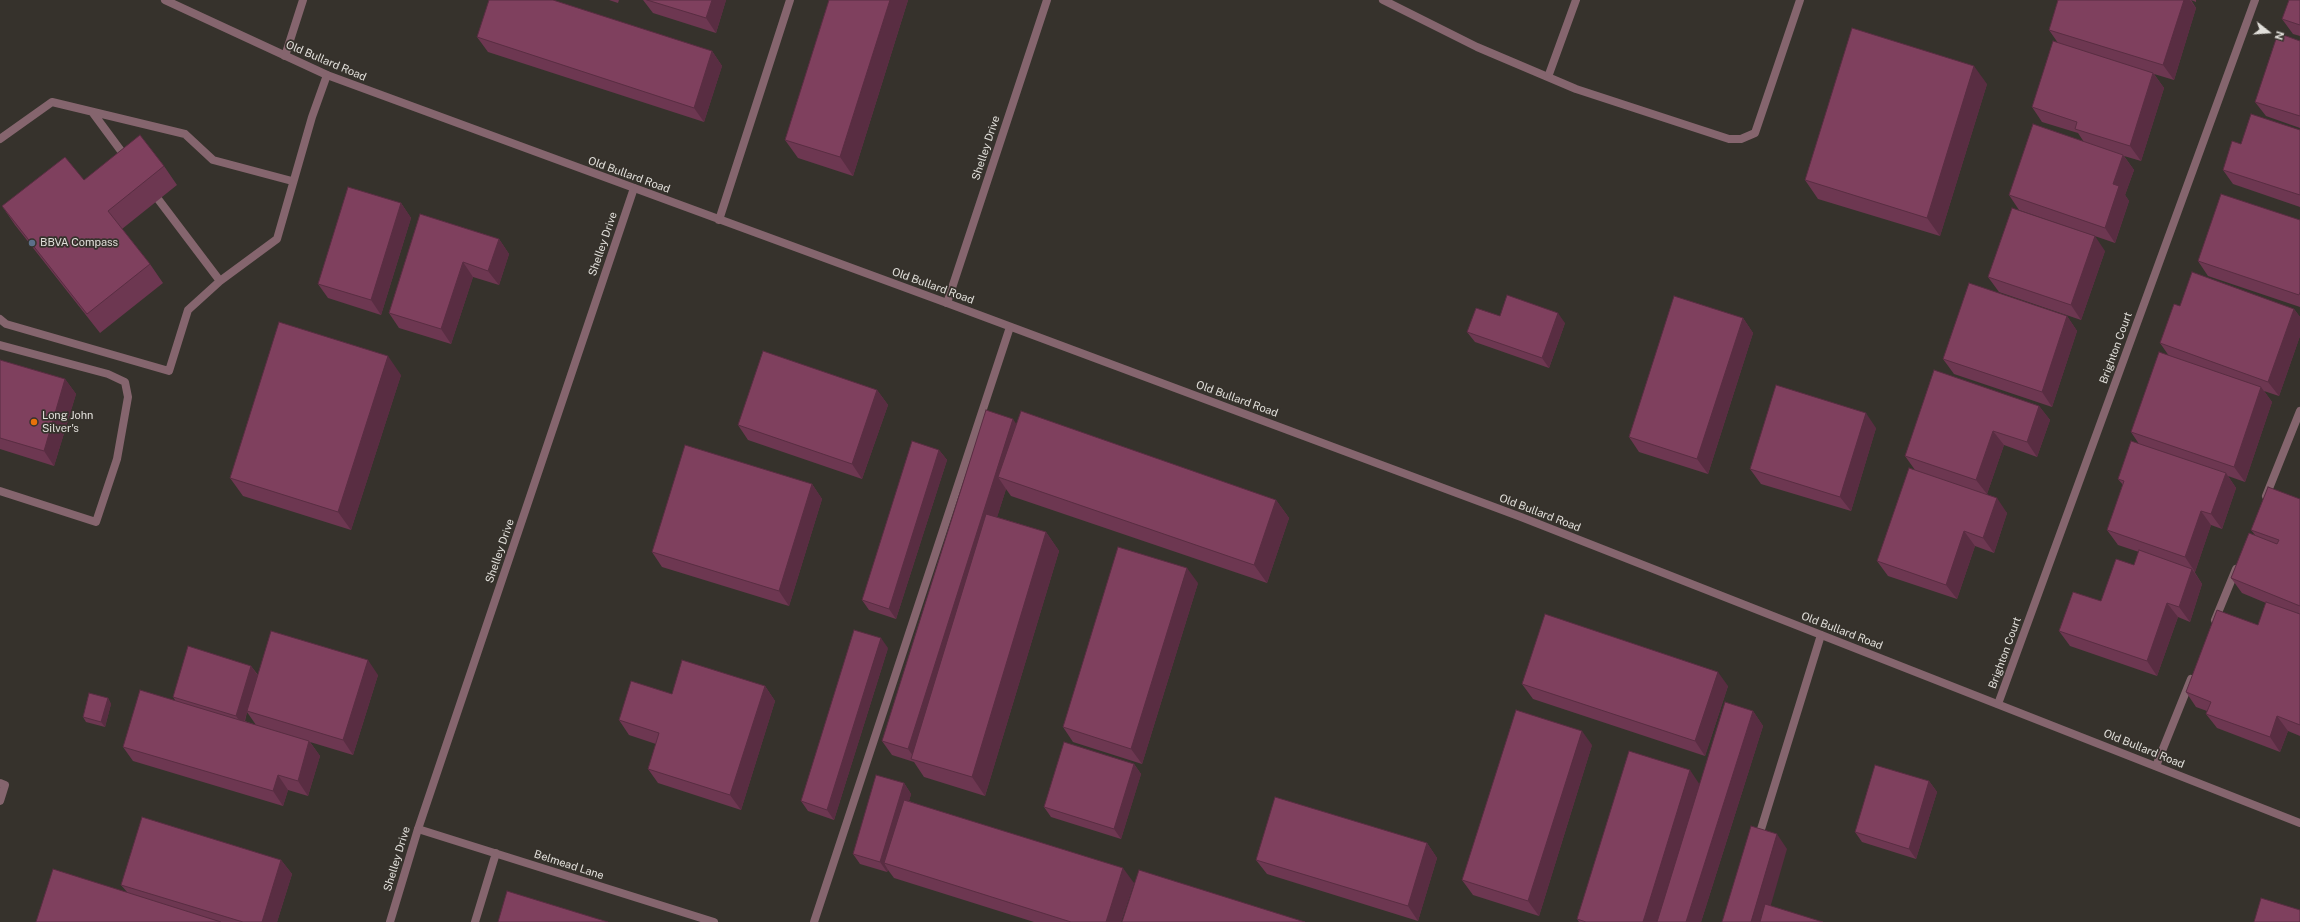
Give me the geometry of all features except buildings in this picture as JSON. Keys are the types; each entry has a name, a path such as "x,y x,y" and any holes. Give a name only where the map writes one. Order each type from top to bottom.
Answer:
{"street":[{"name":"Old Bullard Road","path":"164,0 327,75 1010,326 1522,517 2300,823"},
{"path":"285,56 303,0"},
{"path":"719,220 790,0"},
{"name":"Shelley Drive","path":"946,303 1047,0"},
{"path":"1383,0 1477,48 1576,89 1729,139 1741,139 1755,133 1800,0"},
{"path":"1548,77 1576,0"},
{"name":"Brighton Court","path":"1998,704 2255,0"},
{"path":"0,319 6,324 169,371 188,310 220,281 277,238 292,181 327,75"},
{"path":"0,139 52,102 92,113 185,134 213,160 292,181"},
{"path":"92,113 134,169"},
{"name":"Shelley Drive","path":"390,922 418,829 634,188"},
{"path":"158,199 220,281"},
{"path":"814,922 1010,326"},
{"path":"0,345 108,374 125,382 128,397 116,459 96,522 0,491"},
{"path":"2261,507 2300,411"},
{"path":"2213,626 2240,559"},
{"path":"1756,847 1821,635"},
{"path":"2156,766 2195,670"},
{"path":"0,783 5,785 0,802"},
{"name":"Belmead Lane","path":"418,829 496,853 689,919 714,922"},
{"path":"475,922 496,853"}],"place":[{"name":"BBVA Compass","path":"32,243"},
{"name":"Long John Silver's","path":"34,422"}]}
